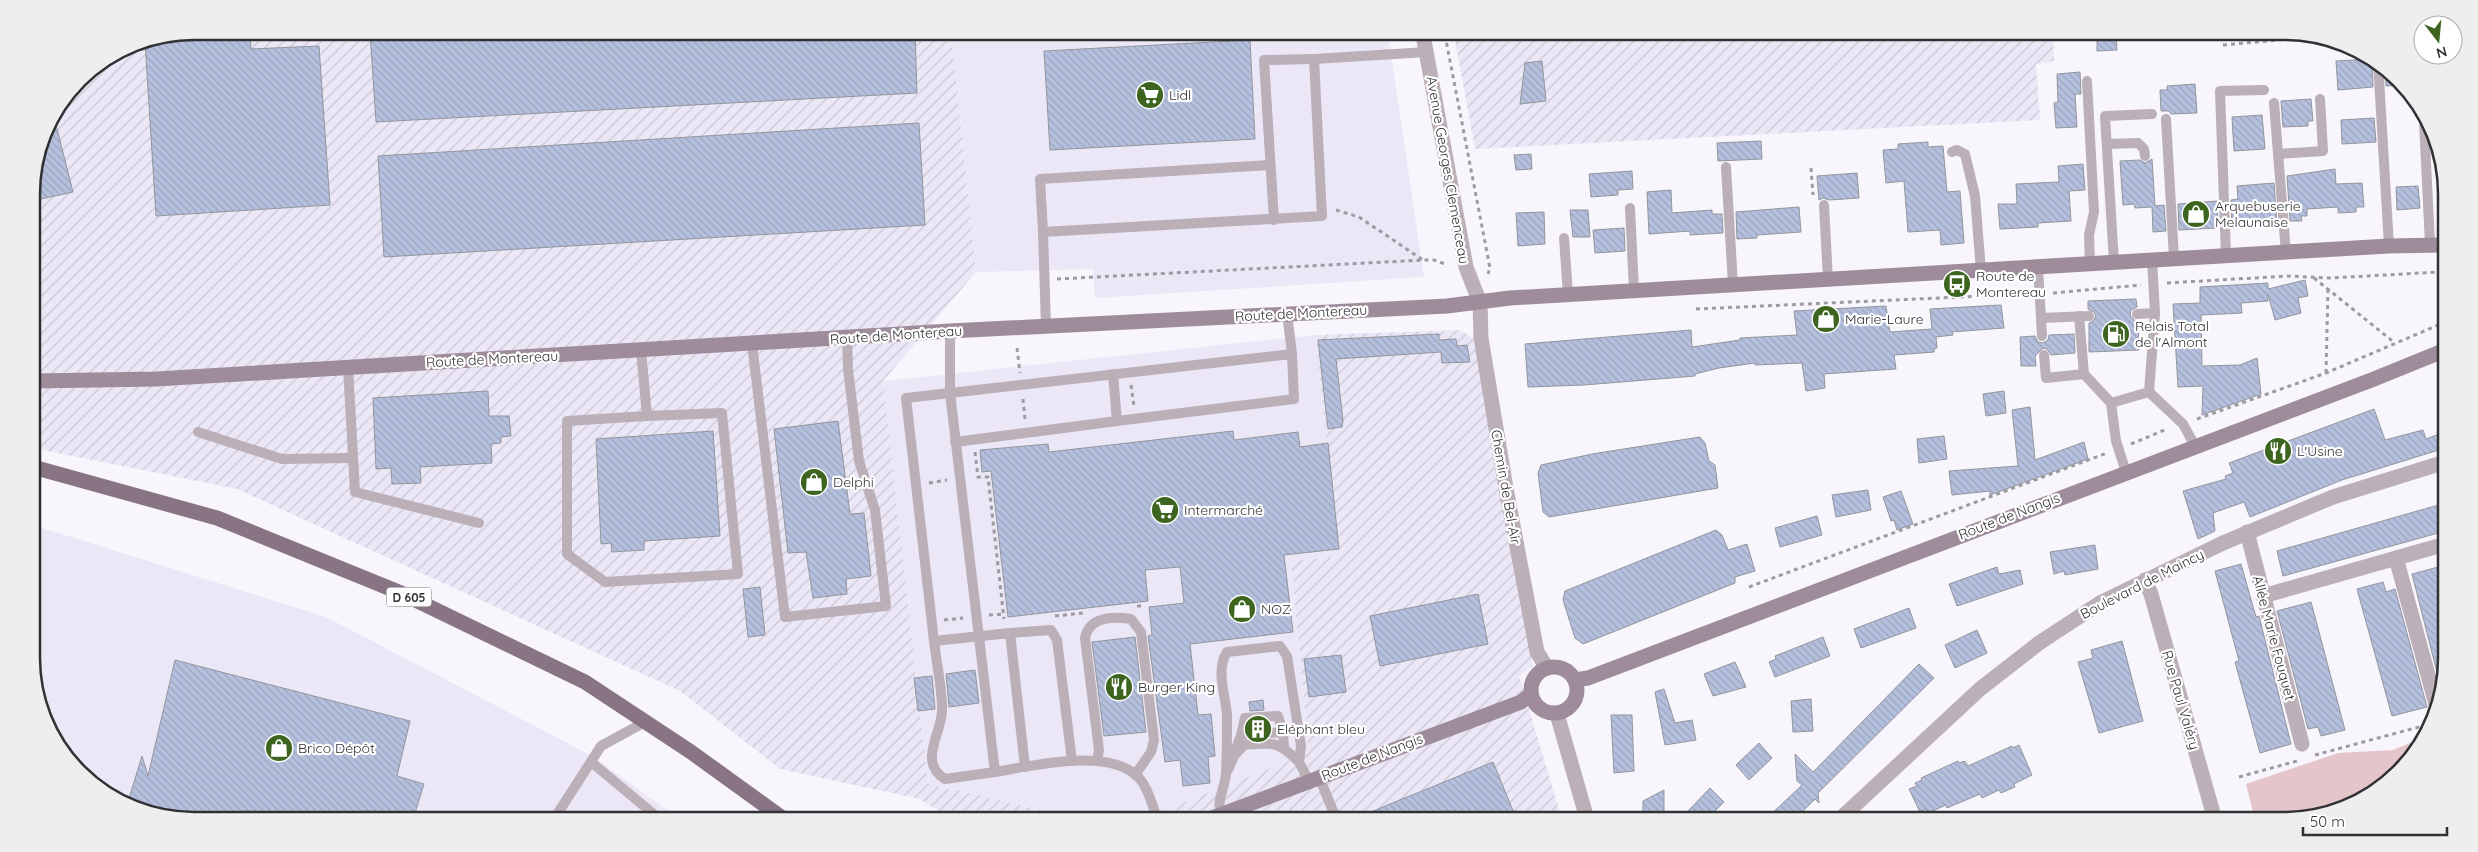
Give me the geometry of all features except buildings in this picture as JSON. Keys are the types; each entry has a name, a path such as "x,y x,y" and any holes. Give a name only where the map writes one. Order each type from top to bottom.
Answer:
{"main road":[{"name":"Route de Montereau","path":"40,390 157,379 348,367 950,331 1480,303 1510,298 2437,244"},
{"name":"Route de Nangis","path":"1576,680 1588,678 2438,353"},
{"name":"Route de Montereau","path":"40,382 157,379"},
{"name":"D 605","path":"40,469 216,518 401,593 585,682 774,812"},
{"path":"1547,668 1564,669 1576,680 1578,694 1575,701 1565,712 1550,714 1538,707 1531,694 1532,682 1536,676 1547,668"},
{"name":"Route de Nangis","path":"1227,812 1521,702 1531,694"},
{"name":"D 605","path":"753,798 763,812"}],"street":[{"name":"Avenue Georges Clemenceau","path":"1424,40 1466,268 1480,303"},
{"name":"Chemin de Bel-Air","path":"1480,303 1480,331 1507,494 1537,652 1547,668"},
{"name":"Boulevard de Maincy","path":"1848,812 1980,689 2039,643 2074,620 2145,580 2247,532 2333,497 2438,464"},
{"name":"Allée Marie Fouquet","path":"2247,532 2302,744"},
{"path":"2263,596 2438,546"},
{"path":"2396,558 2434,695"},
{"name":"Rue Paul Valéry","path":"2145,580 2151,594 2213,812"},
{"path":"1557,714 1585,812"}],"lane":[{"path":"1274,220 1264,60 1426,52"},
{"path":"1043,232 1322,216 1314,59"},
{"path":"2379,73 2389,246"},
{"path":"2087,81 2094,212 2089,235 2090,265"},
{"path":"2226,256 2220,91 2264,90"},
{"path":"2278,154 2323,151 2320,99"},
{"path":"2274,103 2286,253"},
{"path":"2114,263 2105,116 2152,114"},
{"path":"2166,119 2174,258"},
{"path":"2428,141 2437,244"},
{"path":"2107,144 2138,142 2144,149 2145,156"},
{"path":"1952,152 1957,150 1965,154 1975,196 1981,271"},
{"path":"1046,326 1040,179 1270,165"},
{"path":"1726,167 1733,286"},
{"path":"1824,205 1828,280"},
{"path":"1630,208 1634,291"},
{"path":"1564,238 1568,295"},
{"path":"2149,392 2155,313 2152,260"},
{"path":"2038,267 2042,336"},
{"path":"955,442 1294,399 1292,354 1287,313"},
{"path":"2137,314 2155,313"},
{"path":"2041,318 2084,316 2084,374 2111,403 2118,449 2126,472"},
{"path":"950,331 950,393 995,772"},
{"path":"752,344 785,617 886,606 875,510 859,461 848,369 847,338"},
{"path":"641,350 647,416"},
{"path":"1155,812 1147,790 1139,778 1114,763 1072,761 945,779 934,768 931,750 942,712 906,398 1292,354"},
{"path":"2044,355 2046,378 2084,374"},
{"path":"348,367 355,492 479,523"},
{"path":"1113,374 1117,421"},
{"path":"2111,403 2149,392"},
{"path":"2149,392 2183,424 2195,446"},
{"path":"722,412 738,574 605,582 567,554 567,421 647,416 722,412"},
{"path":"198,432 282,459 353,458"},
{"path":"1097,761 1099,750 1085,638 1092,624 1099,620 1130,618 1137,624 1141,632 1154,740 1151,752 1134,775"},
{"path":"934,641 1050,630 1057,640 1072,761"},
{"path":"1010,633 1025,767"},
{"path":"1226,775 1226,715 1221,671 1222,660 1227,652 1280,646 1284,651 1287,656 1300,746 1299,762"},
{"path":"1217,812 1226,775 1234,756 1245,718 1278,716 1283,732 1284,747"},
{"path":"559,812 601,746 645,722"},
{"path":"1241,734 1283,732"},
{"path":"1234,756 1244,745 1274,743 1284,747 1314,779 1333,812"},
{"path":"591,762 651,812"}],"path":[{"path":"1446,40 1490,268 1487,277"},
{"path":"2223,40 2224,44 2274,40"},
{"path":"1322,205 1359,217 1424,260"},
{"path":"1044,279 1424,260 1434,260 1445,264"},
{"path":"1696,309 2039,293 2153,283 2288,276 2314,278 2438,272"},
{"path":"2314,278 2396,343"},
{"path":"2326,374 2328,289"},
{"path":"1749,587 2183,424 2326,374 2438,325"},
{"path":"1017,348 1026,432"},
{"path":"1130,373 1135,418"},
{"path":"974,448 978,477"},
{"path":"915,484 988,477 1004,622"},
{"path":"1135,607 1144,606"},
{"path":"1051,617 1088,612"},
{"path":"2239,777 2422,726"}],"shaded area":[{"path":"184,40 952,40 976,272 883,381 928,784 1052,812 940,812 920,799 780,769 680,691 237,489 40,449 41,174 45,154 61,117 78,93 109,66 135,52 154,45"},
{"path":"952,40 1389,40 1424,277 1095,298 1093,269 976,272"},
{"path":"1455,40 2053,40 2054,61 2036,64 2040,120 1475,149"},
{"path":"1460,330 1473,338 1533,666 1519,676 1560,812 1159,812 1309,753 1291,561 1339,556 1315,335"},
{"path":"1315,335 1340,556 1291,562 1309,753 1159,812 1052,812 928,784 883,381"},
{"path":"40,527 326,617 594,757 670,812 194,812 154,807 135,800 100,780 78,759 56,726 48,707 41,678 40,658"},
{"path":"2413,742 2400,759 2385,774 2361,791 2343,800 2324,807 2294,812 2253,812 2246,784 2338,753 2393,750"}],"place":[{"name":"Lidl","path":"1150,95"},
{"name":"Arquebuserie Melaunaise","path":"2196,214"},
{"name":"Route de Montereau","path":"1957,284"},
{"name":"Marie-Laure","path":"1826,319"},
{"name":"Relais Total de l'Almont","path":"2116,334"},
{"name":"L'Usine","path":"2278,451"},
{"name":"Delphi","path":"814,482"},
{"name":"Intermarché","path":"1165,510"},
{"name":"NOZ","path":"1242,609"},
{"name":"Burger King","path":"1119,687"},
{"name":"Eléphant bleu","path":"1258,729"},
{"name":"Brico Dépôt","path":"279,748"}]}
